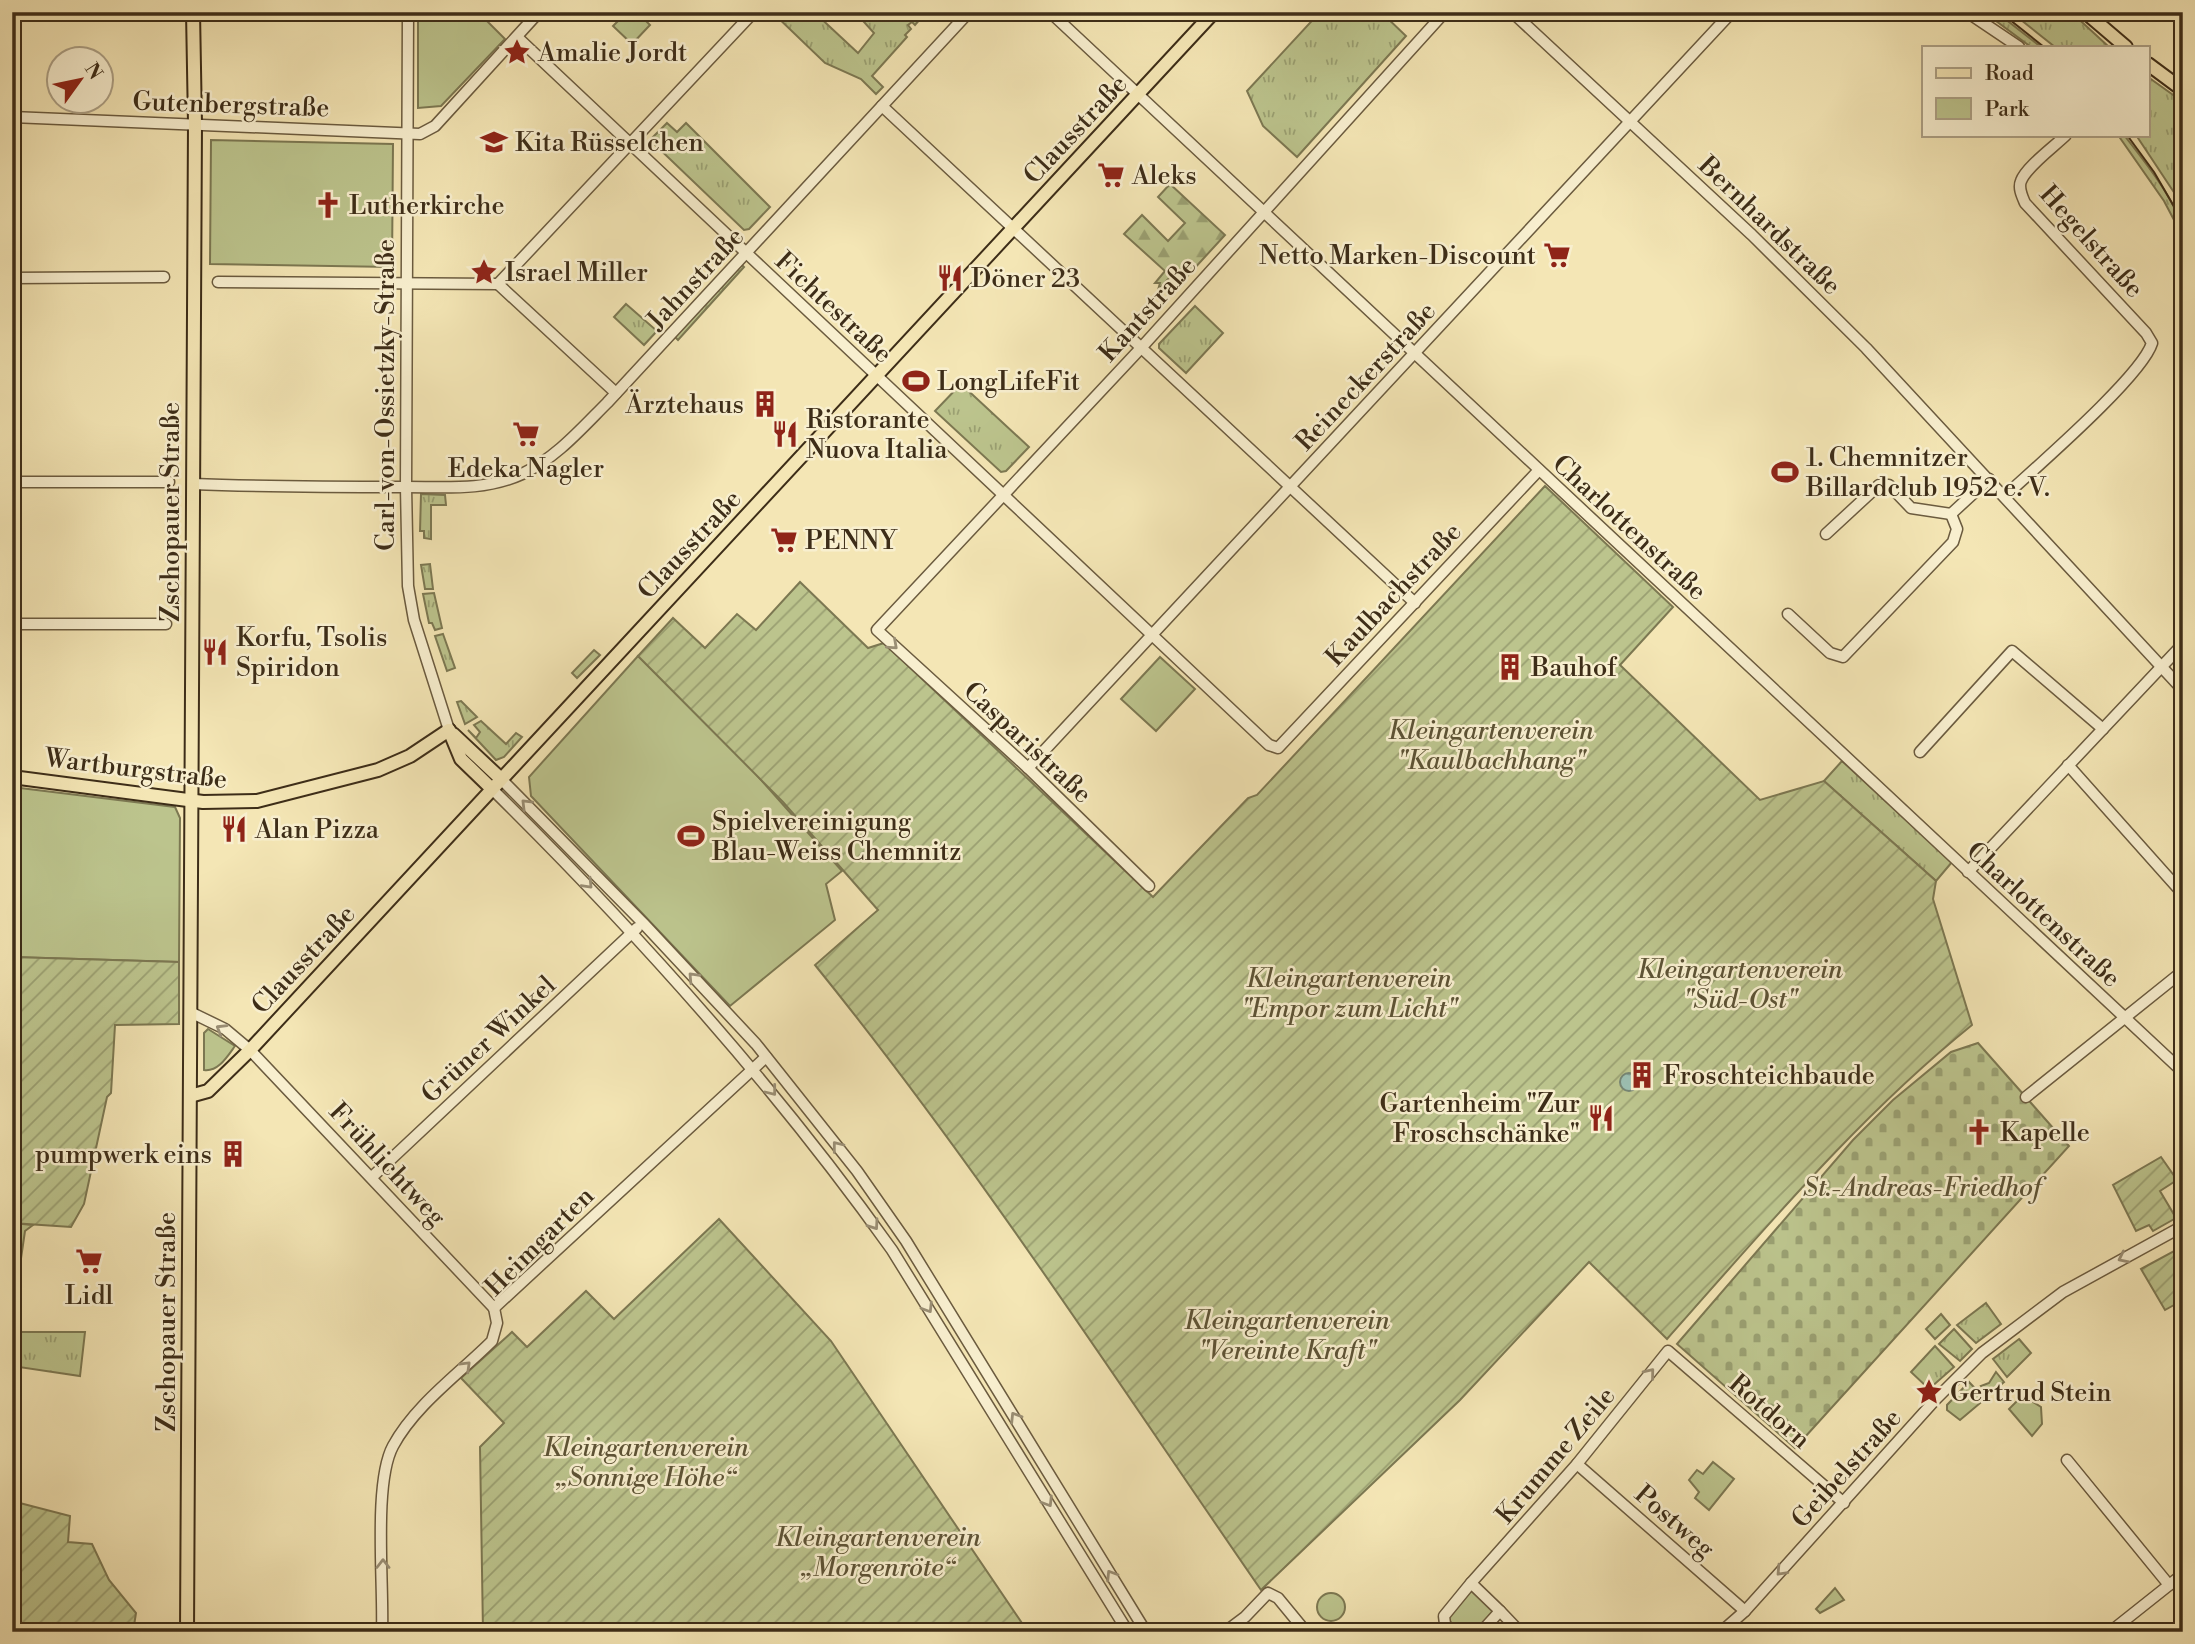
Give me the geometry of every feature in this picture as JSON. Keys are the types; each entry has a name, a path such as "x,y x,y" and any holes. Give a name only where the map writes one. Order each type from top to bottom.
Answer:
{"main road":[{"name":"Zschopauer Straße","path":"187,1632 195,124 193,12"},
{"name":"Clausstraße","path":"190,1096 208,1091 250,1050 1214,12"},
{"path":"2085,12 2125,46"},
{"path":"2150,65 2183,90"},
{"name":"Carl-von-Ossietzky-Straße","path":"449,730 497,784"},
{"name":"Wartburgstraße","path":"12,777 191,799 232,803 257,801 332,784 410,756 449,730"}],"street":[{"name":"Carl-von-Ossietzky-Straße","path":"408,12 408,586 414,620 449,730"},
{"name":"Gutenbergstraße","path":"12,117 420,134 435,126 539,12"},
{"name":"Jahnstraße","path":"193,484 337,489 464,488 488,485 519,475 552,456 616,393 969,12"},
{"name":"Charlottenstraße","path":"1050,12 2183,1072"},
{"name":"Kantstraße","path":"877,630 1141,348 1445,12"},
{"name":"Bernhardstraße","path":"1512,12 1817,299 2006,495 2183,690"},
{"name":"Reineckerstraße","path":"1028,768 1732,12"},
{"path":"1967,12 2018,46"},
{"path":"498,284 751,15"},
{"name":"Fichtestraße","path":"517,37 1269,746 1278,748"},
{"path":"882,106 1415,603"},
{"name":"Hegelstraße","path":"2006,495 2100,407 2152,344 2146,332 2025,203 2020,192 2020,181 2027,172 2065,136"},
{"path":"12,278 164,277"},
{"path":"218,282 498,284 616,393"},
{"name":"Kaulbachstraße","path":"1278,748 1539,470"},
{"path":"1951,514 1989,479"},
{"path":"12,482 169,482"},
{"path":"1826,534 1879,485 1889,485 1911,508 1951,514"},
{"path":"1788,614 1829,653 1843,657 1952,542 1957,530 1951,514"},
{"path":"12,624 166,624"},
{"name":"Casparistraße","path":"877,630 1028,768 1149,886"},
{"path":"1968,872 2183,643"},
{"path":"1920,752 2012,651 2103,729"},
{"path":"2068,765 2179,881 2183,894"},
{"name":"Carl-von-Ossietzky-Straße","path":"497,784 643,923 766,1057 863,1180 906,1241 1146,1632"},
{"name":"Carl-von-Ossietzky-Straße","path":"497,784 754,1068 849,1190 892,1250 1128,1632"},
{"path":"633,932 643,923"},
{"name":"Grüner Winkel","path":"372,1177 633,932"},
{"path":"2026,1097 2183,971"},
{"path":"190,1012 225,1029 250,1050"},
{"name":"Frühlichtweg","path":"250,1050 494,1308"},
{"path":"754,1068 766,1057"},
{"name":"Heimgarten","path":"382,1632 384,1503 390,1454 414,1418 492,1341 497,1323 494,1308 754,1068"},
{"path":"849,1190 863,1180"},
{"name":"Geibelstraße","path":"1721,1632 1745,1611 1936,1399 2011,1328 2090,1275 2183,1226"},
{"name":"Rotdorn","path":"1668,1351 1844,1503"},
{"name":"Krumme Zeile","path":"1453,1632 1445,1624 1444,1616 1577,1464 1668,1351"},
{"path":"1017,1451 1030,1443"},
{"path":"2067,1460 2169,1585"},
{"name":"Postweg","path":"1577,1464 1745,1611"},
{"path":"2110,1632 2183,1574"},
{"path":"1471,1583 1520,1632"},
{"path":"1225,1632 1245,1617 1268,1593 1275,1595 1306,1632"},
{"path":"1481,1632 1500,1611"}],"green space":[{"path":"418,12 478,12 505,39 441,106 418,108"},
{"path":"627,12 637,12 650,25 632,44 613,26"},
{"path":"772,12 814,12 858,53 874,33 855,12 918,12 921,18 915,25 912,22 908,25 911,29 905,35 907,37 872,76 883,87 876,94 861,79 825,63"},
{"path":"1320,12 1381,12 1406,36 1297,157 1263,126 1247,91"},
{"path":"1984,12 1996,12 2040,46 2030,46"},
{"path":"2011,12 2071,12 2108,46 2054,46"},
{"path":"2150,78 2183,102 2183,206 2137,136 2150,136"},
{"path":"667,123 677,132 686,123 770,207 749,229 744,230 650,140"},
{"path":"2119,136 2125,136 2169,198 2181,225 2183,237 2164,201"},
{"path":"211,140 393,144 392,267 210,264"},
{"path":"1170,184 1225,235 1181,283 1172,275 1158,290 1160,283 1155,283 1165,271 1124,234 1142,215 1168,241 1185,223 1158,197"},
{"path":"741,264 744,267 678,340 674,336"},
{"path":"626,304 657,331 644,345 614,317"},
{"path":"1195,306 1223,333 1186,373 1159,348 1159,344"},
{"path":"961,384 1029,447 1006,471 1001,472 935,411"},
{"path":"1545,486 1673,607 1620,665 1760,800 1824,781 1936,881 1933,899 1972,1025 1930,1060 1851,1136 1667,1339 1589,1262 1460,1400 1261,1590 989,1195 815,965 878,910 783,802 638,656 673,618 705,648 737,614 756,630 800,582 868,648 884,643 1153,897 1248,798 1257,795"},
{"path":"421,494 445,495 446,505 431,505 431,539 424,538 424,531 420,531"},
{"path":"430,564 433,589 425,589 421,565"},
{"path":"434,593 442,628 435,630 432,623 429,623 423,594"},
{"path":"443,634 455,668 447,671 435,636"},
{"path":"594,650 600,655 577,678 572,673"},
{"name":"Spielvereinigung Blau-Weiss Chemnitz","path":"638,656 754,772 842,871 826,884 835,920 730,1006 531,796 529,777"},
{"path":"1160,657 1195,689 1156,731 1121,699"},
{"path":"461,701 477,717 465,724 457,702"},
{"path":"481,721 506,744 516,733 522,737 504,757 496,760 468,730 476,738 480,732 474,725"},
{"path":"1842,761 1952,862 1936,881 1824,781"},
{"path":"12,787 175,807 180,818 179,962 12,957"},
{"path":"12,957 179,962 179,1024 115,1025 111,1093 107,1097 84,1204 71,1227 12,1223"},
{"path":"208,1029 235,1046 218,1066 204,1070 204,1033"},
{"name":"St.-Andreas-Friedhof","path":"1978,1043 2069,1146 1795,1448 1677,1344 1853,1140 1893,1100 1951,1052"},
{"path":"2161,1157 2177,1180 2160,1191 2176,1218 2153,1231 2149,1225 2136,1231 2113,1185"},
{"name":"Kleingartenverein „Sonnige Höhe“","path":"719,1219 831,1341 1028,1632 483,1632 480,1447 504,1423 461,1378 512,1332 527,1347 586,1291 614,1319"},
{"path":"12,1223 33,1225 25,1231 18,1279 18,1332 85,1332 80,1376 12,1366"},
{"path":"2174,1251 2183,1267 2183,1300 2165,1310 2141,1269"},
{"path":"1986,1303 2001,1324 1976,1343 1957,1325"},
{"path":"1941,1314 1950,1325 1935,1339 1926,1329"},
{"path":"1954,1329 1972,1349 1960,1361 1939,1344"},
{"path":"2019,1339 2031,1353 2007,1377 1993,1359"},
{"path":"1935,1346 1954,1367 1929,1389 1911,1372"},
{"path":"1996,1372 2004,1382 1988,1395 1981,1386 1989,1383"},
{"path":"1969,1382 1985,1399 1960,1420 1947,1410 1947,1405"},
{"path":"2019,1399 2021,1402 2030,1400 2041,1407 2042,1424 2032,1436 2009,1409"},
{"path":"1713,1462 1734,1479 1709,1510 1695,1498 1699,1492 1689,1480 1697,1470 1703,1474"},
{"path":"12,1501 70,1516 68,1542 92,1544 109,1580 136,1613 133,1632 12,1632"},
{"path":"1470,1587 1495,1610 1478,1632 1455,1632 1445,1617"},
{"path":"1835,1588 1844,1600 1820,1613 1816,1609"},
{"path":"1331,1593 1341,1597 1345,1607 1341,1617 1331,1621 1321,1617 1317,1607 1321,1597"}],"water":[{"path":"1629,1073 1635,1076 1638,1082 1635,1088 1629,1091 1623,1088 1620,1082 1623,1076"}],"tram line":[{"path":"2000,12 2043,46"},
{"path":"2128,136 2154,172 2183,222"}],"place":[{"name":"Amalie Jordt","path":"517,52"},
{"name":"Kita Rüsselchen","path":"494,142"},
{"name":"Aleks","path":"1111,175"},
{"name":"Lutherkirche","path":"328,205"},
{"name":"Netto Marken-Discount","path":"1557,255"},
{"name":"Israel Miller","path":"484,272"},
{"name":"Döner 23","path":"950,278"},
{"name":"LongLifeFit","path":"916,381"},
{"name":"Ärztehaus","path":"765,404"},
{"name":"Edeka Nagler","path":"526,434"},
{"name":"Ristorante Nuova Italia","path":"785,434"},
{"name":"1. Chemnitzer Billardclub 1952 e. V.","path":"1785,472"},
{"name":"PENNY","path":"784,540"},
{"name":"Korfu, Tsolis Spiridon","path":"215,652"},
{"name":"Bauhof","path":"1510,667"},
{"name":"Alan Pizza","path":"234,829"},
{"name":"Spielvereinigung Blau-Weiss Chemnitz","path":"691,836"},
{"name":"Froschteichbaude","path":"1642,1075"},
{"name":"Gartenheim \"Zur Froschschänke\"","path":"1601,1118"},
{"name":"Kapelle","path":"1979,1132"},
{"name":"pumpwerk eins","path":"233,1154"},
{"name":"Lidl","path":"89,1261"},
{"name":"Gertrud Stein","path":"1929,1392"}],"park label":[{"name":"Kleingartenverein \"Kaulbachhang\"","path":"1491,745"},
{"name":"Kleingartenverein \"Süd-Ost\"","path":"1740,984"},
{"name":"Kleingartenverein \"Empor zum Licht\"","path":"1349,993"},
{"name":"Kleingartenverein \"Vereinte Kraft\"","path":"1287,1335"},
{"name":"Kleingartenverein „Morgenröte“","path":"878,1552"}]}
